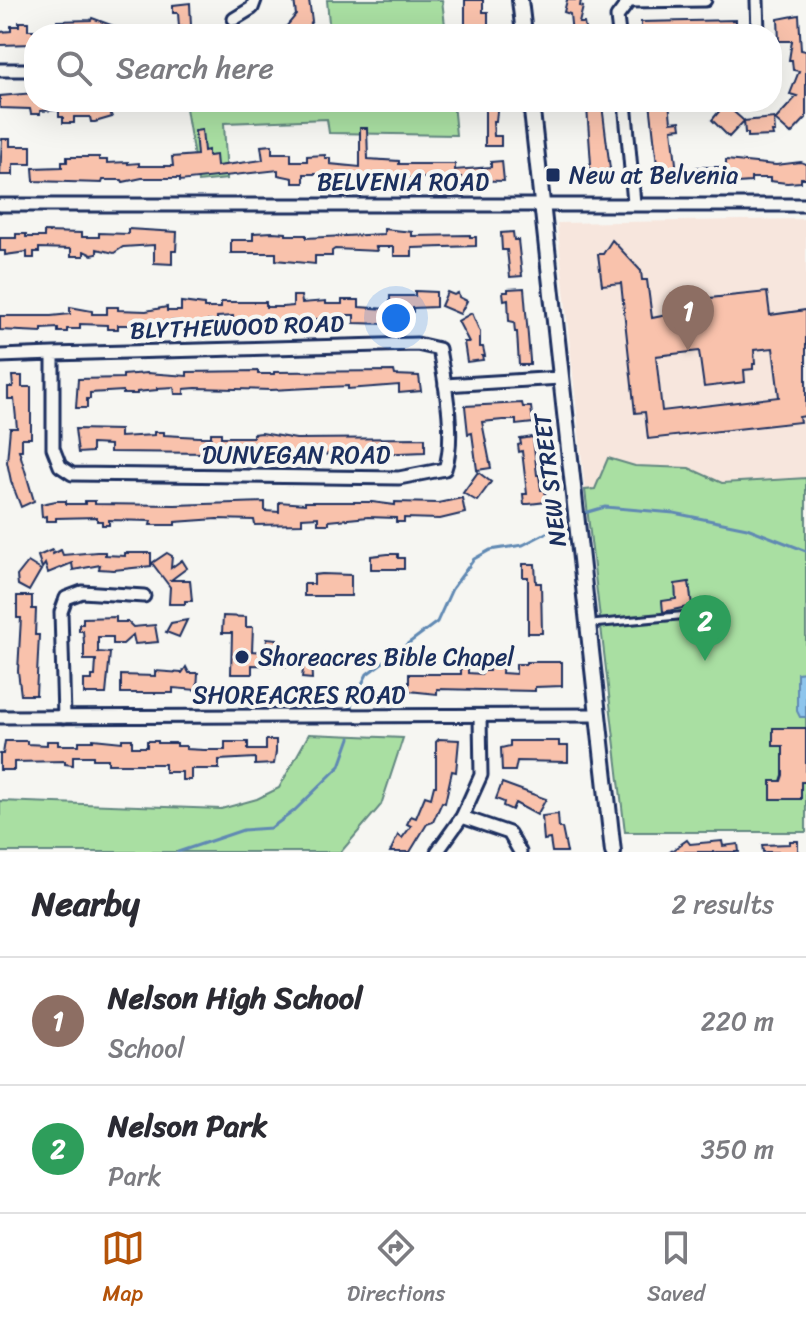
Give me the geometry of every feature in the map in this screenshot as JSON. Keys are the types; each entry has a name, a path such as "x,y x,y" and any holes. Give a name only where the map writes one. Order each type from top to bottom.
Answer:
{"main road":[{"path":"520,0 523,24"},
{"name":"NEW STREET","path":"532,112 613,852"}],"street":[{"path":"234,19 252,8 255,0"},
{"path":"618,24 617,17 629,1 705,0"},
{"path":"757,0 758,24"},
{"path":"0,70 24,70"},
{"path":"626,112 634,203"},
{"name":"BELVENIA ROAD","path":"0,205 806,205"},
{"name":"BLYTHEWOOD ROAD","path":"0,356 417,344 439,349 445,385"},
{"name":"DUNVEGAN ROAD","path":"53,354 53,448 60,466 72,474 399,478 427,474 445,469 450,455 445,385"},
{"path":"445,385 560,378"},
{"path":"64,717 61,612 66,598 82,592 144,596"},
{"name":"SHOREACRES ROAD","path":"0,717 599,715"},
{"path":"437,852 462,817 481,775 480,717"},
{"path":"462,817 509,833 520,852"}],"lane":[{"path":"589,625 710,613"}],"shaded area":[{"path":"806,219 806,478 585,490 557,223"}],"green space":[{"path":"327,0 442,0 445,24 329,24"},
{"path":"187,112 454,112 456,135 329,133 327,119 224,123 227,179 198,182"},
{"path":"608,458 635,466 689,468 722,483 806,478 806,832 625,832 585,490 595,489"},
{"path":"309,734 403,738 381,805 341,852 0,852 0,801 221,809 257,799 279,788"}],"water":[{"path":"806,672 806,717 800,717 797,711 797,673"}],"building":[{"path":"294,0 309,0 310,24 288,24 296,15"},
{"path":"465,0 483,0 483,12 488,12 488,24 465,24"},
{"path":"567,0 581,0 580,6 583,7 579,23 584,24 571,24 570,14 564,12"},
{"path":"190,3 191,24 179,24 178,13 173,13 173,5"},
{"path":"799,15 801,50 806,51 806,118 791,134 775,120 797,96 790,94 799,71 793,70 792,60 789,60 792,41 782,41 782,24 778,24 778,19"},
{"path":"91,20 108,24 57,24 57,21"},
{"path":"736,20 736,24 641,24"},
{"path":"19,22 28,22 24,24 24,44 0,45 0,32 11,31 11,26 19,26"},
{"path":"24,94 24,109 0,108 0,96"},
{"path":"59,112 110,112 112,117 91,122 90,117 74,117 74,123 63,123 63,117 59,117"},
{"path":"485,112 497,112 496,121 493,121 494,136 501,136 501,146 485,146"},
{"path":"587,112 603,112 610,169 606,170 607,181 593,183"},
{"path":"651,112 670,112 671,122 680,121 681,128 672,129 678,181 659,183"},
{"path":"718,112 734,112 744,121 729,137 712,120"},
{"path":"774,118 775,132 772,132 773,136 748,137 744,121"},
{"path":"360,128 367,128 368,159 399,161 399,164 455,164 455,170 491,167 491,162 502,161 504,181 461,180 461,177 338,180 338,174 304,174 304,183 293,183 293,178 278,175 278,170 180,181 180,178 142,178 123,182 103,180 102,183 34,181 33,168 62,167 67,157 99,157 107,163 139,163 139,166 173,166 172,157 197,155 195,131 202,130 204,151 208,150 208,156 216,155 217,166 263,160 261,146 272,145 272,153 291,153 291,161 307,161 307,156 325,155 325,158 330,158 330,164 360,167"},
{"path":"2,139 10,139 10,146 31,146 31,164 13,164 13,175 0,175"},
{"path":"726,160 776,165 801,162 806,164 806,178 801,178 801,182 787,183 770,181 770,178 751,178 751,182 737,183 696,181 695,167 726,167"},
{"path":"128,229 177,232 172,264 154,263 154,245 123,247 114,253 97,249 97,254 92,255 84,251 84,256 71,256 71,249 39,248 39,252 34,252 34,258 27,258 27,252 5,255 5,251 0,251 0,238 16,238 16,234 44,237 44,232 82,233 82,237 99,237 99,233 128,234"},
{"path":"384,229 412,232 412,236 470,235 476,237 476,246 412,248 412,256 394,256 394,247 376,247 377,251 335,249 332,256 315,256 315,264 276,260 276,253 231,253 231,240 253,240 253,233 286,233 306,235 306,238 384,234"},
{"path":"513,232 514,240 518,240 522,276 510,277 507,250 502,250 501,233"},
{"path":"612,240 641,271 642,280 647,280 652,318 682,312 687,317 711,314 710,298 767,292 770,315 806,310 806,416 799,417 800,422 648,439 645,412 635,413 621,283 602,285 598,254 603,254","holes":["773,348 779,397 662,411 656,356 699,351 704,387 745,382 744,370 753,369 755,364 754,350"]},
{"path":"524,288 530,365 519,365 517,332 514,322 509,321 508,299 504,300 503,292"},
{"path":"415,291 436,292 436,307 413,308 413,312 390,312 390,296 415,296"},
{"path":"447,292 458,293 467,301 460,314 441,306"},
{"path":"293,296 301,296 302,303 326,301 326,304 342,304 342,300 359,300 359,307 387,309 387,324 354,323 354,315 339,315 329,319 290,319 290,323 242,321 242,325 233,325 233,316 217,317 217,321 208,321 208,324 181,325 181,321 167,321 167,325 118,325 118,329 107,329 107,325 80,324 80,329 67,329 67,332 58,332 58,328 42,329 42,332 0,330 0,316 70,314 70,307 92,311 92,314 107,314 107,307 146,311 167,307 167,311 181,311 181,302 204,305 204,308 221,308 221,302 266,302 266,307 283,307 293,306"},
{"path":"472,313 485,356 482,356 483,360 467,362 464,342 469,342 458,321"},
{"path":"258,371 258,374 274,374 394,371 395,375 419,376 421,391 399,393 399,385 348,389 348,386 271,390 196,388 184,389 184,394 175,394 174,387 137,394 123,394 123,391 90,393 87,408 76,408 78,379 123,378 123,375 147,373 187,376 187,372"},
{"path":"12,376 22,376 22,387 31,387 31,438 22,438 22,450 19,450 34,501 21,507 7,462 10,428 17,428 14,399 8,399 8,387 13,387"},
{"path":"522,403 523,407 531,407 533,423 516,425 516,420 482,422 491,468 477,470 465,406"},
{"path":"75,429 120,430 120,437 164,432 164,435 199,437 221,433 221,437 253,437 253,434 262,433 296,439 425,438 425,452 350,455 262,453 262,450 110,452 110,445 92,444 92,452 78,453"},
{"path":"533,437 537,475 541,490 545,490 546,502 524,504 523,494 527,494 522,451 519,452 518,445 521,444 520,439"},
{"path":"478,472 491,482 477,501 463,493"},
{"path":"462,498 465,513 440,519 404,518 404,522 396,522 396,518 368,517 329,521 329,524 318,524 318,517 302,518 302,524 255,525 254,520 217,519 175,522 175,525 109,520 109,525 102,525 97,517 46,521 46,516 42,517 41,504 56,501 66,501 66,504 95,501 95,504 175,505 265,502 265,511 279,512 279,502 372,502 395,505 395,502 438,503"},
{"path":"52,550 53,554 61,550 63,555 105,552 105,555 125,556 125,553 151,553 151,566 114,570 99,569 100,565 73,570 72,563 48,573 45,564 42,568 38,556"},
{"path":"167,553 172,556 171,568 182,560 187,568 171,580 190,580 192,601 169,604 170,587 152,563"},
{"path":"398,554 398,558 404,558 404,569 371,569 371,556"},
{"path":"28,562 41,570 29,591 18,585 17,576"},
{"path":"523,564 535,564 536,583 541,583 542,633 528,633 528,577 523,577"},
{"path":"314,575 351,575 351,596 304,596 304,584 314,584"},
{"path":"689,582 692,606 663,612 662,601 676,599 675,584"},
{"path":"17,596 32,596 32,609 36,609 35,635 39,635 36,695 21,695 18,671 21,618 17,618"},
{"path":"223,616 246,617 246,627 253,627 252,651 266,652 267,638 277,639 277,644 281,644 281,655 311,657 312,679 302,678 303,669 285,666 252,665 252,674 231,674 232,633 222,633"},
{"path":"116,617 116,622 128,622 133,627 155,625 158,642 135,644 133,635 123,644 113,644 113,637 98,637 98,652 110,653 106,694 84,694 84,680 92,680 95,676 96,660 84,660 83,631 79,631 79,624 83,624 83,618"},
{"path":"187,620 179,637 166,632 171,623"},
{"path":"489,657 503,657 502,673 516,674 516,664 562,662 562,686 535,687 535,691 437,689 437,694 409,691 409,674 461,674 461,666 468,667 468,673 482,674 482,671 489,671"},
{"path":"186,667 189,673 198,673 197,690 173,688 173,693 121,693 121,675 155,676 155,671 182,673"},
{"path":"773,728 806,728 806,782 801,782 801,799 771,799 771,781 781,781 783,775 783,746 773,746"},
{"path":"122,739 132,739 132,747 147,747 147,741 158,741 177,743 177,746 186,746 186,749 204,750 225,750 225,742 248,742 248,750 266,750 266,740 276,740 276,752 274,764 255,765 255,758 219,760 219,769 191,769 191,780 182,780 182,772 165,772 165,764 108,764 108,759 93,759 93,756 73,756 73,765 65,764 65,761 14,762 14,770 0,770 0,754 3,754 5,741 47,745 47,741 58,741 58,745 79,745 79,741 122,742"},
{"path":"439,739 459,740 456,772 452,771 445,803 442,802 433,822 427,824 410,852 390,852 398,835 402,838 411,826 407,824 411,816 416,818 425,796 431,798 436,786 436,742"},
{"path":"510,741 559,741 559,746 568,746 568,762 517,761 515,771 502,771 501,748 510,746"},
{"path":"502,783 546,799 537,815 515,803 512,810 503,806 504,802 496,799"},
{"path":"558,814 567,852 552,852 550,839 544,840 542,816"},
{"path":"687,840 690,844 722,841 723,846 738,844 739,852 670,852"},
{"path":"790,841 798,841 798,852 763,852 762,845 790,844"}],"waterway":[{"path":"581,514 605,507 674,513 747,528 806,551"},
{"path":"350,708 367,674 437,622 452,589 474,559 490,550 523,545 571,520"},
{"path":"178,852 243,830 271,828 294,811 340,766 350,738"}],"place":[{"name":"New at Belvenia","path":"553,175"},
{"name":"Nelson High School","path":"688,351"},
{"name":"Shoreacres Bible Chapel","path":"242,657"},
{"name":"Nelson Park","path":"705,661"}]}
